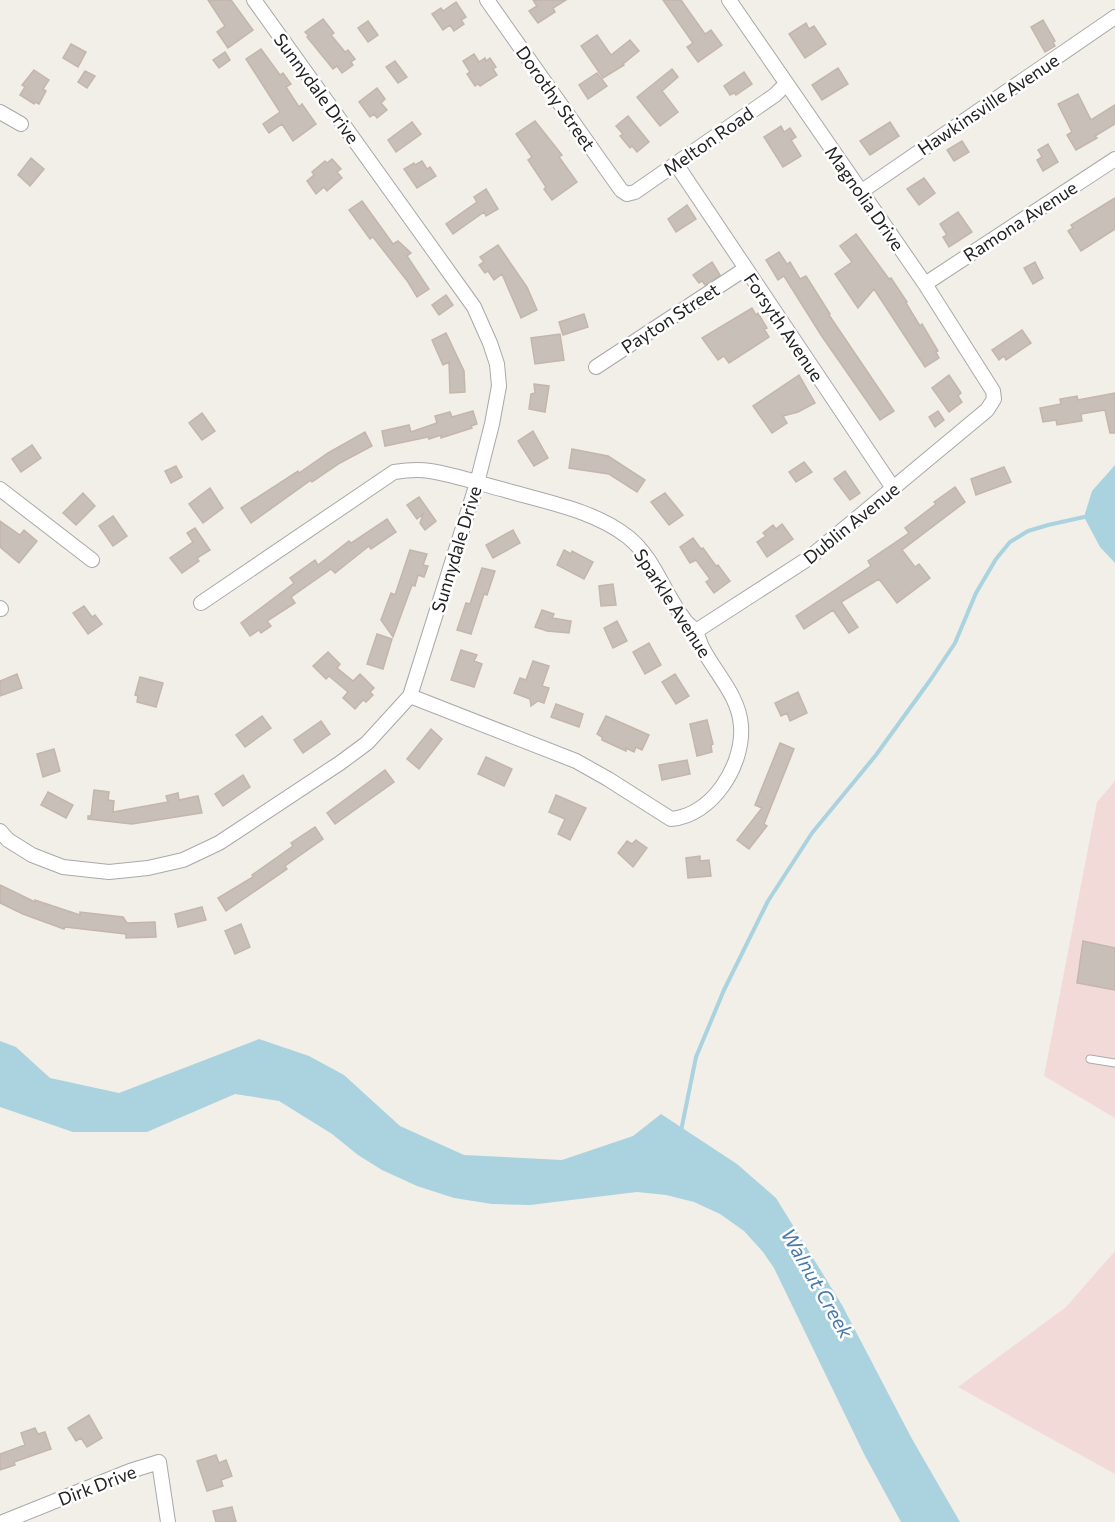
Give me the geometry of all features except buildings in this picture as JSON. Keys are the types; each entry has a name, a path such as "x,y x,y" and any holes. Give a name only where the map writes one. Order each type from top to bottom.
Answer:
{"street":[{"name":"Sunnydale Drive","path":"0,831 8,840 33,855 63,867 109,872 148,868 183,860 219,843 340,764 367,743 410,696 477,483 499,386 496,364 483,325 474,307 254,0"},
{"name":"Dorothy Street","path":"487,0 621,190 627,194"},
{"name":"Magnolia Drive","path":"729,0 925,284 993,391 994,399"},
{"name":"Hawkinsville Avenue","path":"862,192 1115,17"},
{"name":"Melton Road","path":"627,194 635,192 676,164 775,95 786,84"},
{"path":"0,112 21,124"},
{"name":"Ramona Avenue","path":"925,284 1115,159"},
{"name":"Forsyth Avenue","path":"676,164 893,488"},
{"name":"Payton Street","path":"596,367 745,269"},
{"name":"Dublin Avenue","path":"696,631 809,558 987,410 994,399"},
{"name":"Sparkle Avenue","path":"201,603 394,472 409,469 430,471 477,483 578,511 626,536 646,554 684,619 696,631 702,649 735,703 741,725 739,749 726,782 715,796 682,818 671,819 576,761 410,696"},
{"path":"0,489 92,560"},
{"name":"Dirk Drive","path":"3,1522 130,1471 159,1462 168,1522"}],"lane":[{"path":"1090,1059 1115,1063"}],"shaded area":[{"path":"1115,781 1115,1118 1044,1076 1097,802"},
{"path":"1115,1251 1115,1474 958,1387 1066,1307"}],"water":[{"path":"1115,465 1115,563 1100,547 1084,517 1092,491"},
{"name":"Walnut Creek","path":"259,1039 309,1056 344,1075 400,1126 464,1155 562,1160 633,1136 661,1114 737,1164 776,1198 842,1305 912,1439 960,1522 901,1522 864,1454 774,1268 744,1231 720,1214 694,1202 666,1195 637,1192 530,1205 492,1204 454,1198 417,1186 382,1170 358,1155 332,1134 279,1101 235,1094 147,1132 73,1132 0,1107 0,1041 16,1047 50,1078 119,1093"}],"waterway":[{"path":"681,1131 696,1057 724,990 768,901 812,833 876,755 931,679 955,643 976,593 996,559 1010,542 1028,531 1084,517"}]}
